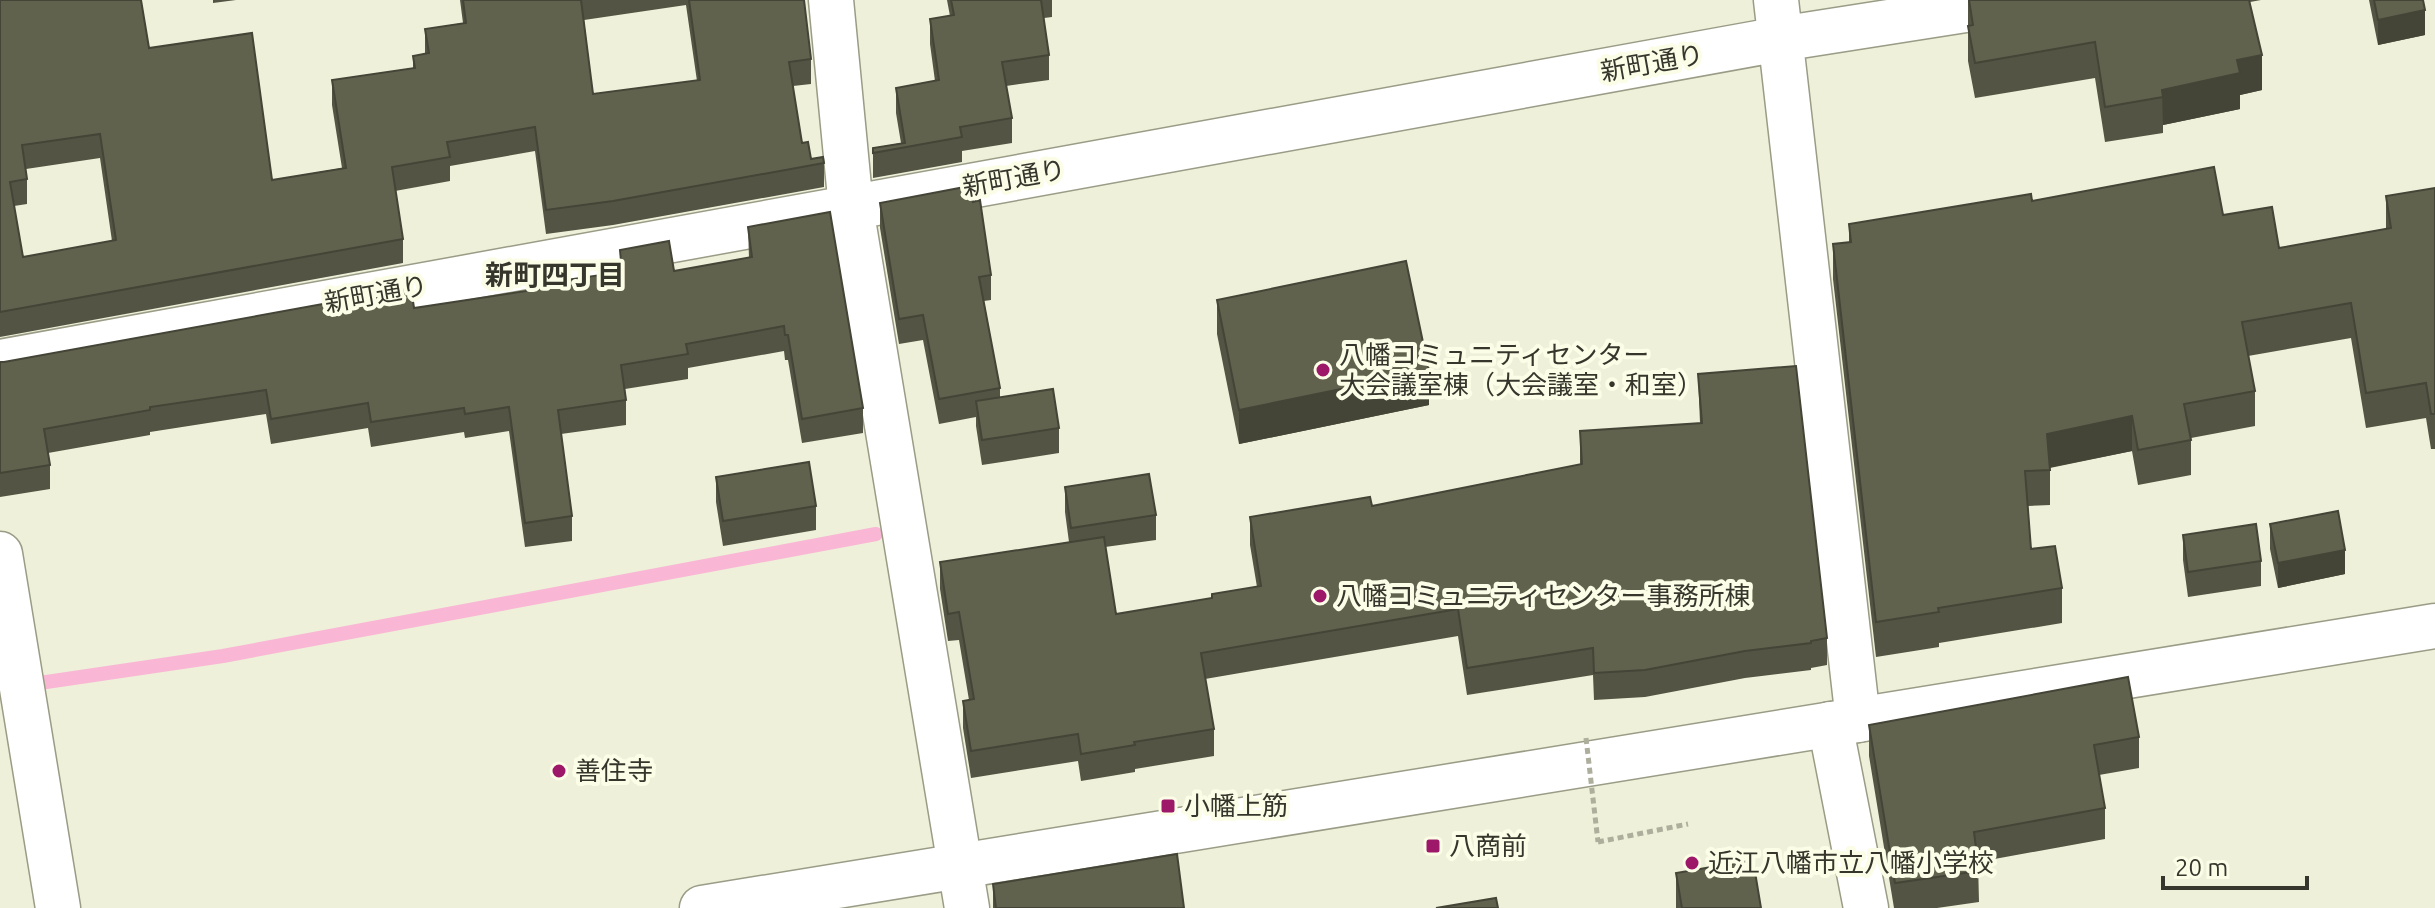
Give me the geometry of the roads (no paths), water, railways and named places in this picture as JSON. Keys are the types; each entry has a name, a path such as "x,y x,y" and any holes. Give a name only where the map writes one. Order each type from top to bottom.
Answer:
{"street":[{"path":"831,0 851,208 963,887"},
{"name":"新町通り","path":"0,362 851,208 1778,20 2029,0"},
{"path":"1778,20 1844,722 1866,908"},
{"path":"0,554 58,908"},
{"path":"702,908 963,887 1844,722 2435,626"}],"waterway":[{"path":"26,685 223,656 876,534"}],"place":[{"name":"八幡コミュニティセンター 大会議室棟（大会議室・和室）","path":"1323,370"},
{"name":"八幡コミュニティセンター事務所棟","path":"1320,596"},
{"name":"善住寺","path":"559,771"},
{"name":"小幡上筋","path":"1168,806"},
{"name":"八商前","path":"1433,846"},
{"name":"近江八幡市立八幡小学校","path":"1692,863"}],"district":[{"name":"新町四丁目","path":"555,275"}]}
